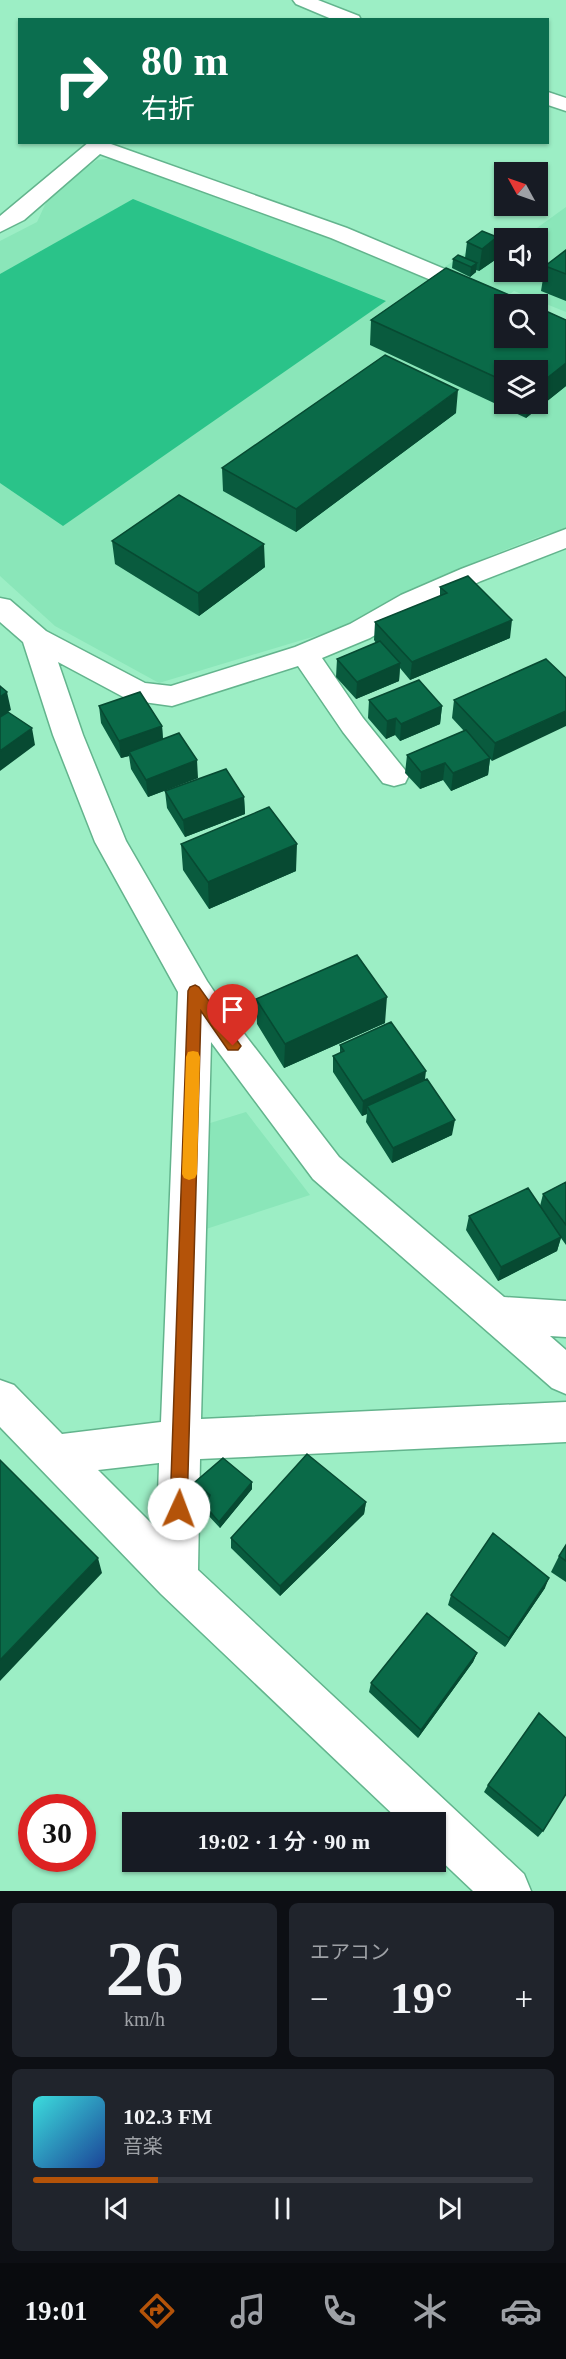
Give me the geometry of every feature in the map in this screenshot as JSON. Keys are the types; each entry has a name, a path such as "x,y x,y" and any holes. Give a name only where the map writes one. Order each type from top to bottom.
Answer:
{"street":[{"path":"302,5 345,18"},
{"path":"549,98 566,105"},
{"path":"0,225 16,215 99,144 339,233 494,298"},
{"path":"0,607 36,638 139,693 172,696 305,654 360,631 411,602 471,575 566,538"},
{"path":"36,638 68,735 111,842 195,991 220,1028 326,1168 566,1374"},
{"path":"305,654 353,725 394,775"},
{"path":"176,1579 195,991"},
{"path":"499,1315 566,1319"},
{"path":"0,1399 176,1579 423,1812"},
{"path":"54,1455 182,1440 566,1422"},
{"path":"446,1833 507,1891"}],"shaded area":[{"path":"116,158 282,219 494,308 494,348 548,348 548,338 566,338 566,530 546,534 492,555 352,625 159,683 55,626 0,576 0,241 37,222 50,194 97,160"},
{"path":"133,199 386,301 63,526 0,483 0,274"},
{"path":"566,207 566,312 548,305 548,294 521,294 514,291 510,294 502,294 443,268 494,234 494,282 548,282 548,228 537,228"},
{"path":"246,1112 310,1195 203,1230 207,1124"}],"building":[{"path":"482,231 494,236 494,239 482,249 467,242"},
{"path":"566,250 566,274 548,267 548,264"},
{"path":"458,255 477,263 471,267 453,259"},
{"path":"446,268 507,294 494,294 494,348 548,348 548,312 566,320 566,363 548,377 548,360 494,360 494,376 371,320"},
{"path":"385,355 458,390 296,509 222,468"},
{"path":"179,495 264,544 198,593 112,541"},
{"path":"468,576 512,620 412,662 375,622 447,593 440,587"},
{"path":"380,641 400,663 357,682 337,659"},
{"path":"546,659 566,678 566,711 495,743 454,700"},
{"path":"419,680 442,706 401,724 396,718 387,721 369,700"},
{"path":"0,686 7,692 0,697"},
{"path":"140,692 162,726 119,741 99,706"},
{"path":"8,712 32,728 0,751 0,717"},
{"path":"466,730 490,758 453,773 445,763 421,772 407,755"},
{"path":"179,733 197,760 146,780 129,752"},
{"path":"226,769 244,797 183,820 165,791"},
{"path":"269,807 297,844 208,882 181,844"},
{"path":"357,955 387,997 285,1044 256,999"},
{"path":"391,1022 426,1071 363,1101 333,1056 344,1051 340,1045"},
{"path":"427,1079 455,1120 393,1148 367,1106"},
{"path":"566,1182 566,1225 543,1194"},
{"path":"528,1188 561,1237 501,1267 469,1216"},
{"path":"307,1454 366,1502 280,1586 231,1538"},
{"path":"223,1458 252,1482 219,1522 206,1507 210,1495 195,1482"},
{"path":"0,1460 98,1558 0,1660"},
{"path":"493,1533 549,1578 509,1638 451,1595"},
{"path":"566,1545 566,1561 559,1556"},
{"path":"427,1613 477,1653 421,1730 371,1683"},
{"path":"539,1713 566,1738 566,1794 543,1831 488,1785"}],"slow traffic":[{"path":"189,1174 193,1057"}],"route":[{"path":"179,1509 195,991 233,1046"}]}
